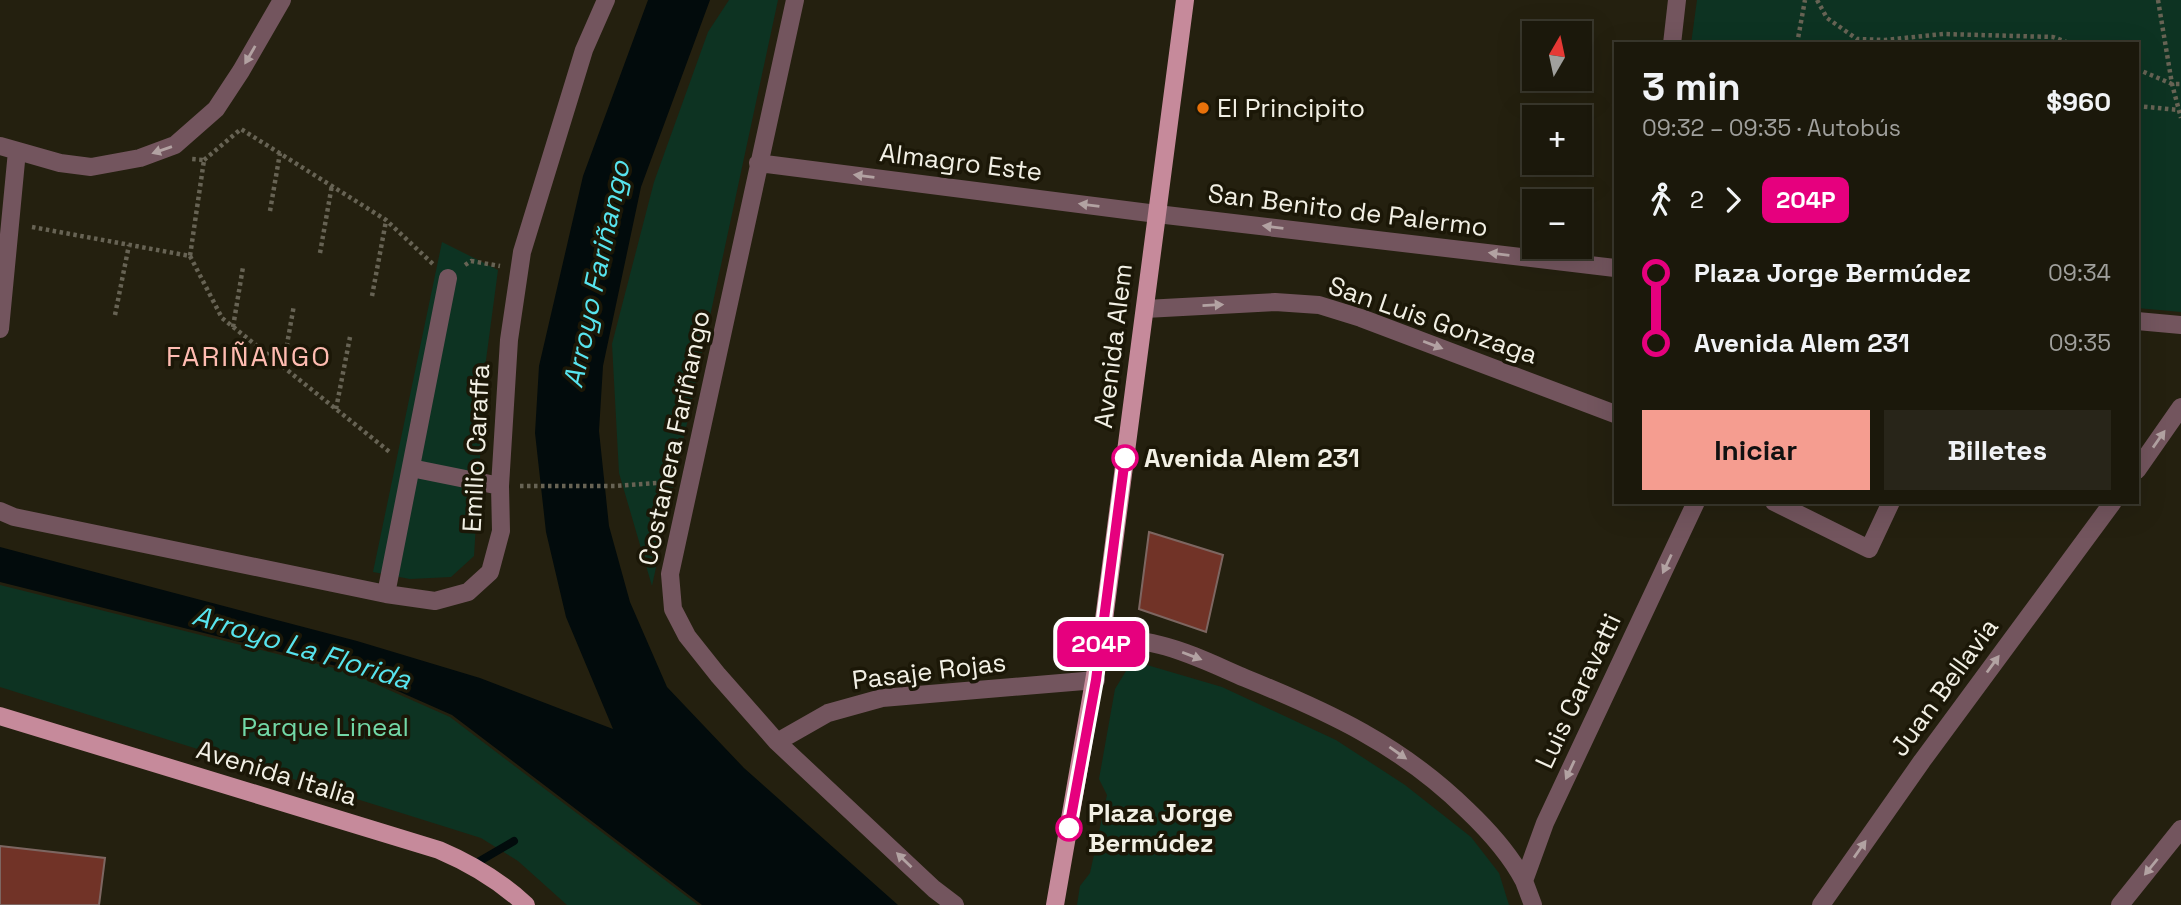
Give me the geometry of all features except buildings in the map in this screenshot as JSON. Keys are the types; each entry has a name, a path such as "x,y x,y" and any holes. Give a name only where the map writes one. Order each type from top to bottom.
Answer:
{"main road":[{"name":"Avenida Alem","path":"1055,905 1096,680 1185,0"},
{"name":"Avenida Italia","path":"0,716 439,850 473,865 523,904"}],"street":[{"path":"0,329 10,223 9,148 60,163 91,167 140,158 175,145 216,109 282,0"},
{"name":"Emilio Caraffa","path":"0,511 14,517 386,594 435,601 468,592 476,586 490,572 501,531 500,486 509,340 519,269 545,170 584,50 606,0"},
{"name":"Costanera Fariñango","path":"795,0 670,574 673,609 687,636 778,742 934,889 956,905"},
{"path":"1672,42 1674,0"},
{"name":"Almagro Este","path":"758,163 1157,214"},
{"name":"San Benito de Palermo","path":"1157,214 1614,268"},
{"path":"386,594 448,278"},
{"name":"San Luis Gonzaga","path":"1145,309 1275,302 1319,305 1361,318 1614,414"},
{"path":"2139,321 2181,325"},
{"path":"2139,467 2181,407"},
{"path":"411,468 500,486"},
{"name":"Luis Caravatti","path":"1524,881 1545,823 1695,504"},
{"path":"1778,504 1869,549 1890,504"},
{"name":"Juan Bellavia","path":"1821,905 1922,761 2112,504"},
{"path":"1102,635 1161,645 1196,658 1321,709 1386,744 1438,782 1483,826 1516,867 1533,905"},
{"name":"Pasaje Rojas","path":"778,742 828,713 882,698 1096,680"},
{"path":"2120,905 2181,829"}],"path":[{"path":"1797,42 1805,0"},
{"path":"1817,0 1827,18 1857,39 1885,40 1943,34 2053,37 2067,42"},
{"path":"2158,0 2172,84 2181,118"},
{"path":"2139,70 2172,84 2181,84"},
{"path":"2139,106 2179,110"},
{"path":"411,468 222,318 190,256 204,160 241,129 386,220 448,278 471,261 519,269"},
{"path":"270,211 280,153"},
{"path":"191,159 204,160"},
{"path":"320,253 332,185"},
{"path":"372,296 386,220"},
{"path":"10,223 190,256"},
{"path":"115,315 129,245"},
{"path":"233,327 243,267"},
{"path":"283,367 294,305"},
{"path":"337,409 349,337"},
{"path":"535,485 615,485 691,480"}],"green space":[{"path":"729,0 778,0 652,586 619,473 612,344 654,182 708,32"},
{"path":"1697,0 2181,0 2181,312 2139,308 2139,42 1691,42"},
{"path":"442,242 498,270 486,360 474,556 451,577 410,579 373,572"},
{"name":"Parque Lineal","path":"0,585 346,671 450,717 698,905 567,905 518,861 481,838 0,687"},
{"name":"Plaza Jorge Bermúdez","path":"1147,665 1222,687 1336,740 1405,785 1471,837 1499,873 1509,905 1077,905 1080,886 1090,873 1107,795 1099,779 1115,689 1126,671"}],"water":[{"path":"648,0 710,0 641,187 603,366 599,431 609,526 630,602 667,687 744,768 898,905 702,905 452,715 348,669 0,582 0,547 357,641 480,678 613,729 566,617 546,532 535,433 539,366 583,176"}],"waterway":[{"path":"473,865 514,841"}],"bus line":[{"name":"204P","path":"1069,828 1096,680 1125,458"}],"place":[{"name":"El Principito","path":"1203,108"},
{"name":"Avenida Alem 231","path":"1125,458"},
{"name":"Plaza Jorge Bermúdez","path":"1069,828"}],"district":[{"name":"FARIÑANGO","path":"249,356"}],"water label":[{"name":"Arroyo Fariñango","path":"596,274"},
{"name":"Arroyo La Florida","path":"302,647"}]}
